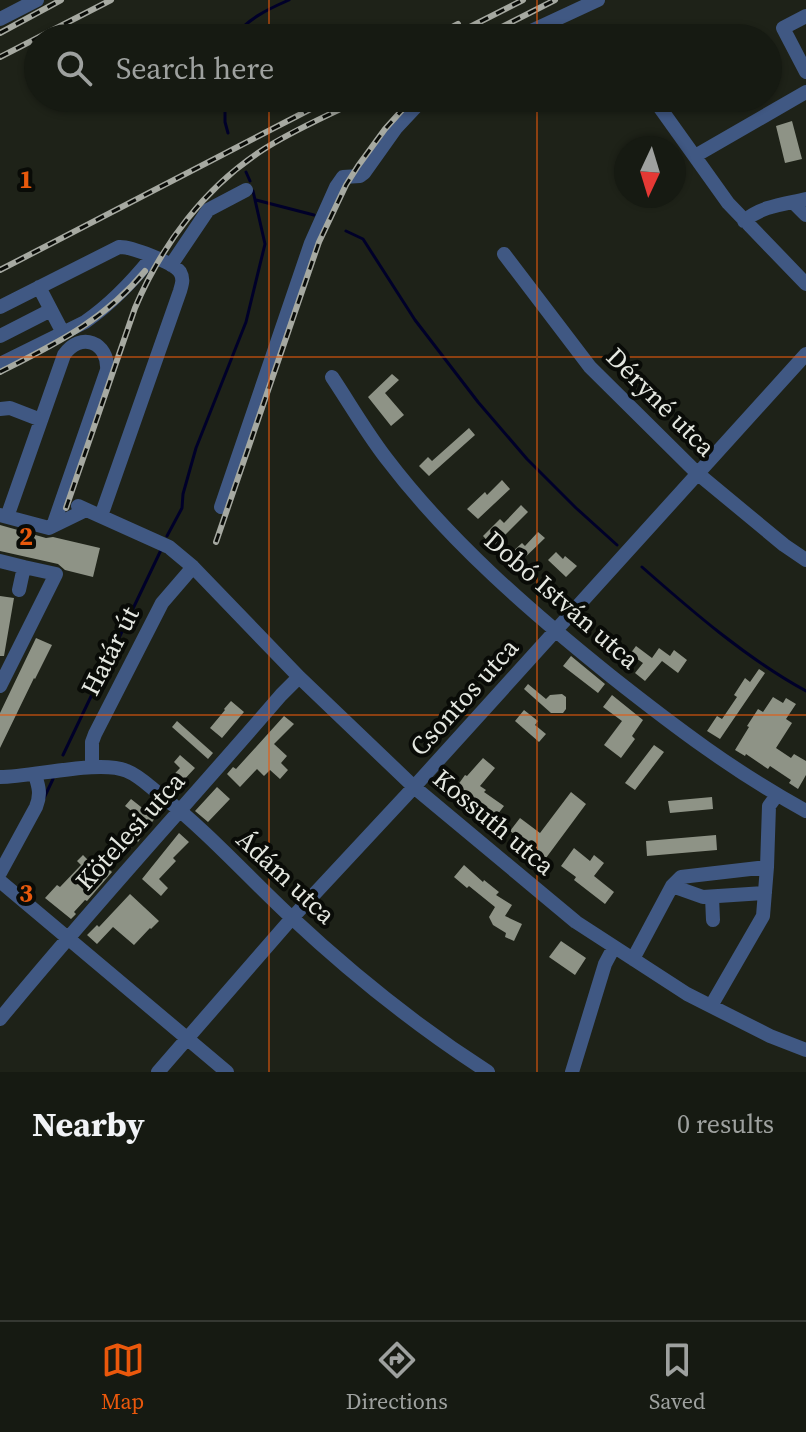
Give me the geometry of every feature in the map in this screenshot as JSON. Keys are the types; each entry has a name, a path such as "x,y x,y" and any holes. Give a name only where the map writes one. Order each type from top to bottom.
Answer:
{"street":[{"path":"0,19 37,0"},
{"path":"546,24 598,0"},
{"path":"806,16 783,28 806,72"},
{"path":"782,106 806,92"},
{"path":"221,507 311,243 336,187 343,177 364,173 411,112"},
{"path":"663,112 728,203 804,276"},
{"path":"695,156 771,112"},
{"path":"171,265 208,210 246,190"},
{"path":"744,221 752,213 800,200 806,215"},
{"path":"0,307 119,247 130,247 171,265 181,274 182,286 101,516"},
{"name":"Déryné utca","path":"504,254 590,367 697,473 806,560"},
{"path":"0,364 85,322 129,285 152,257"},
{"path":"39,287 63,333"},
{"path":"0,336 51,310"},
{"path":"82,342 99,347 107,359 107,370 53,526 49,528 4,516 41,420 66,351 82,342"},
{"name":"Csontos utca","path":"158,1072 292,918 556,632 806,354"},
{"name":"Dobó István utca","path":"332,377 386,458 427,505 464,546 556,632 710,753 806,811"},
{"path":"0,409 10,408 41,420"},
{"name":"Kossuth utca","path":"53,526 82,508 159,541 193,567 299,677 414,787 576,922 687,994 770,1036 806,1050"},
{"path":"0,561 56,574 0,686"},
{"path":"19,590 24,567"},
{"name":"Határ út","path":"92,767 92,742 106,711 162,603 193,567"},
{"name":"Kötelesi utca","path":"0,1019 67,937 299,677"},
{"name":"Ádám utca","path":"0,777 106,766 126,770 181,811 292,918 362,979 444,1043 488,1072"},
{"path":"0,873 40,798 35,775"},
{"path":"711,1006 764,910 769,806 777,795"},
{"path":"633,959 679,888 681,877 767,867"},
{"path":"0,881 227,1072"},
{"path":"679,888 698,896 712,897 765,893"},
{"path":"712,897 713,920"},
{"path":"572,1072 605,964 614,947"}],"building":[{"path":"792,121 802,159 785,163 776,126"},
{"path":"392,374 399,380 385,393 404,415 391,426 368,397"},
{"path":"469,428 475,435 429,476 419,466 428,457 432,461"},
{"path":"502,480 510,489 478,519 467,509"},
{"path":"521,505 528,512 499,541 511,553 522,543 525,546 538,532 545,538 513,569 483,536 500,519 504,523"},
{"path":"0,525 100,548 93,577 65,570 58,564 0,551"},
{"path":"556,552 577,566 566,577 548,560"},
{"path":"0,596 14,598 4,656 0,656"},
{"path":"36,638 52,645 0,748 0,713"},
{"path":"636,646 652,658 659,648 670,656 674,650 687,660 678,673 662,661 645,681 635,673 643,663 630,654"},
{"path":"571,656 605,684 598,693 563,666"},
{"path":"759,669 765,673 720,739 707,731 717,716 722,719 745,678 750,682"},
{"path":"528,684 546,699 550,695 562,694 566,697 566,709 563,713 551,713 524,689"},
{"path":"612,695 643,720 632,736 635,739 621,758 604,745 622,721 603,707"},
{"path":"773,697 783,703 786,698 796,704 786,719 792,723 776,748 791,758 794,754 806,761 806,775 798,789 789,783 791,780 770,766 768,769 735,750 758,709 763,712"},
{"path":"231,701 244,712 222,738 210,728"},
{"path":"524,710 538,721 535,725 546,734 539,742 515,721"},
{"path":"284,716 294,724 274,744 287,756 281,763 288,770 280,779 270,770 264,776 257,769 240,787 227,774 233,767 236,769"},
{"path":"177,721 213,753 208,759 172,727"},
{"path":"654,745 664,752 635,790 625,783"},
{"path":"180,755 195,768 181,783 184,786 178,793 166,783 180,768 174,762"},
{"path":"483,758 495,768 480,786 504,806 494,819 455,789"},
{"path":"217,787 230,799 208,822 195,811"},
{"path":"571,792 586,804 546,858 510,831 520,818 540,833"},
{"path":"712,797 713,809 670,813 668,801"},
{"path":"131,799 155,818 122,858 108,846 114,839 119,843 139,817 125,806"},
{"path":"179,833 189,842 159,879 168,888 161,896 142,879"},
{"path":"716,835 717,850 647,856 646,841"},
{"path":"574,848 590,861 594,855 604,863 594,876 614,892 605,904 561,866"},
{"path":"83,855 98,870 103,864 112,872 71,919 45,898 81,865 77,861"},
{"path":"464,865 499,892 496,895 512,905 505,916 522,924 514,941 493,925 489,917 495,907 454,877"},
{"path":"130,894 159,921 134,945 113,927 97,944 87,935 97,925 99,927"},
{"path":"561,941 586,958 575,975 549,957"}],"waterway":[{"path":"246,24 289,0"},
{"path":"225,112 228,133"},
{"path":"246,172 250,181"},
{"path":"167,536 182,508 196,448 246,322 265,244 253,191"},
{"path":"256,200 314,215"},
{"path":"346,231 363,239 415,320 527,459 617,545"},
{"path":"63,755 161,550"},
{"path":"642,567 741,649 806,691"},
{"path":"44,798 53,779"}],"railway":[{"path":"0,33 61,0"},
{"path":"64,24 111,0"},
{"path":"476,24 523,0"},
{"path":"508,24 555,0"},
{"path":"0,57 24,45"},
{"path":"0,270 305,112"},
{"path":"66,508 135,308 172,240 204,199 243,164 288,135 334,112"},
{"path":"216,542 319,242 346,185 400,112"},
{"path":"0,372 60,341 96,317 145,271"}]}
